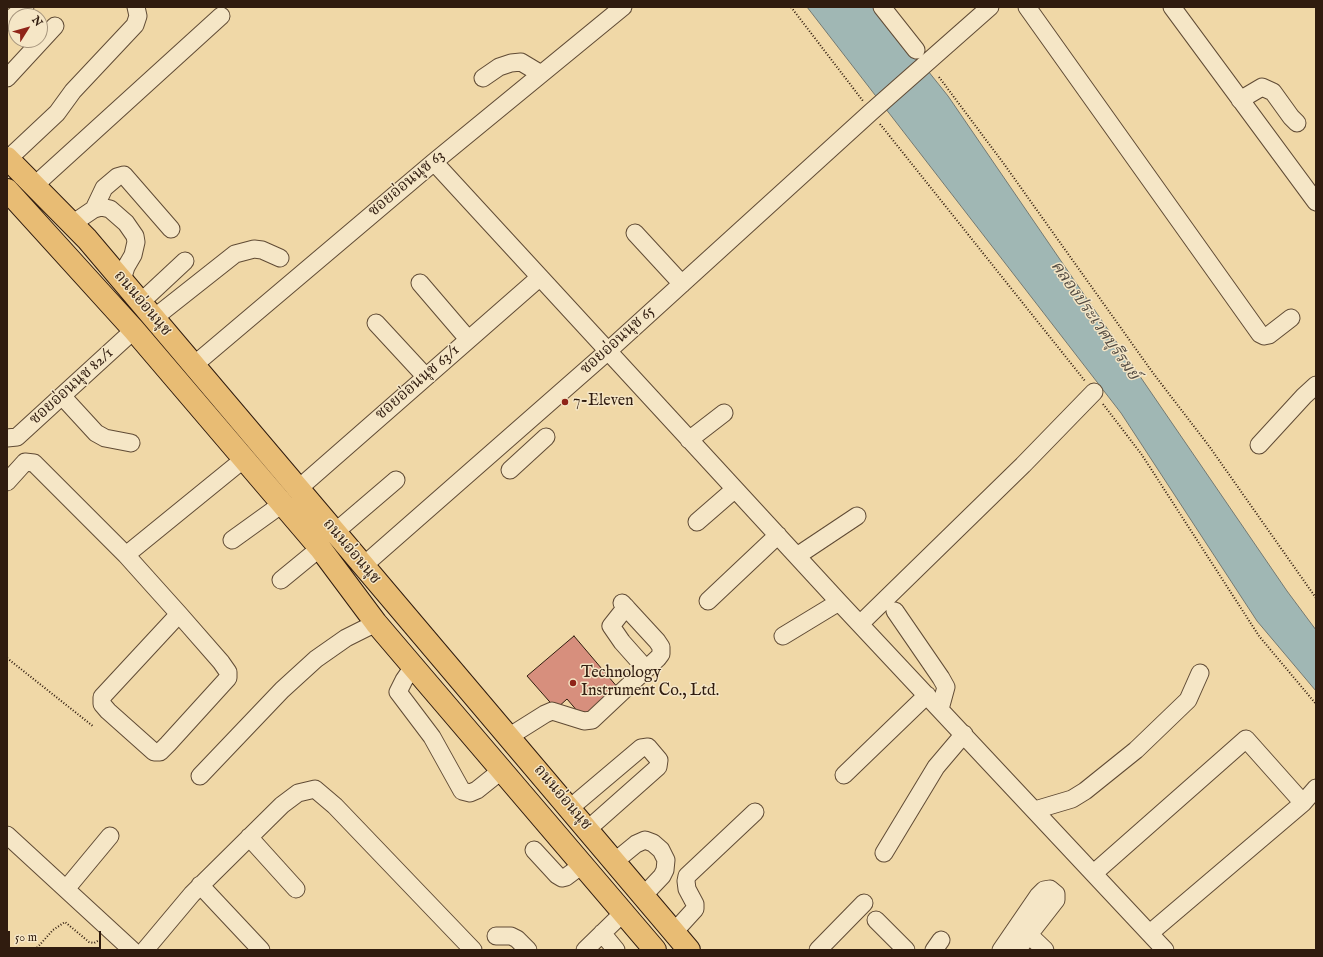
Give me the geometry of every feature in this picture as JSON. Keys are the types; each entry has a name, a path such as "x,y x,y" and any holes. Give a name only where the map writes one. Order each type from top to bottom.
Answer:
{"main road":[{"name":"ถนนอ่อนนุช","path":"7,159 35,185 72,224 148,310 334,533 510,736 689,950"},
{"name":"ถนนอ่อนนุช","path":"7,190 134,330 320,548 376,624 526,797 655,950"},
{"path":"345,582 363,566"},
{"path":"526,797 546,780"}],"street":[{"path":"7,22 25,7"},
{"path":"7,159 57,113 73,91 135,25 138,16 136,7"},
{"name":"ซอยอ่อนนุช 63","path":"194,364 434,162 623,7"},
{"path":"882,7 916,50"},
{"name":"ซอยอ่อนนุช 65","path":"363,566 608,351 871,112 990,7"},
{"path":"1026,7 1260,334 1264,336 1269,335 1290,318"},
{"path":"1172,7 1316,202"},
{"path":"35,185 221,16"},
{"path":"7,78 54,26"},
{"path":"483,78 499,67 510,63 521,62 541,74"},
{"path":"1240,100 1262,87 1274,92 1291,117 1298,123"},
{"path":"434,162 539,278 839,602 940,708 1165,950"},
{"path":"94,209 104,188 117,177 124,175 171,229"},
{"path":"72,224 94,209 101,208 110,209 123,219 135,236 136,242 133,255 126,267 122,280"},
{"path":"635,233 682,284"},
{"path":"148,310 235,254 254,249 262,250 280,258"},
{"path":"148,310 185,261"},
{"name":"ซอยอ่อนนุช 63/1","path":"298,489 425,376 539,278"},
{"path":"420,283 468,339"},
{"path":"376,322 425,376"},
{"name":"ซอยอ่อนนุช 82/1","path":"7,438 17,437 134,330"},
{"path":"1259,445 1316,385"},
{"path":"860,624 1023,465 1094,392"},
{"path":"62,396 96,433 105,438 131,443"},
{"path":"690,440 724,413"},
{"path":"510,470 546,436"},
{"path":"509,437 526,455"},
{"path":"126,555 244,459"},
{"path":"7,482 25,462 34,463 126,555 221,662 228,672 228,678 160,752 154,752 108,711 102,704 102,697 178,614"},
{"path":"334,533 396,480"},
{"path":"697,522 735,488"},
{"path":"232,540 282,504"},
{"path":"797,556 857,516"},
{"path":"708,601 778,535"},
{"path":"281,580 320,548"},
{"path":"783,636 839,602"},
{"path":"510,736 552,711 584,721 592,720 658,658 661,654 661,647 624,605 611,626 617,636 646,669"},
{"path":"895,611 946,687 940,708"},
{"path":"200,776 282,690 316,659 346,638 376,624"},
{"path":"413,667 398,692 432,737 462,791 470,793 477,790 502,770"},
{"path":"1035,810 1072,799 1085,791 1136,750 1188,700 1200,673"},
{"path":"844,775 927,695"},
{"path":"884,853 936,767 964,734"},
{"path":"1094,873 1246,739 1303,803"},
{"path":"570,808 641,748 648,747 659,760 658,767 588,829"},
{"path":"1150,933 1303,803 1316,788"},
{"path":"145,950 200,885 282,805 298,793 315,789 335,806 473,950"},
{"path":"674,932 695,909 695,904 687,889 687,876 755,812"},
{"path":"7,834 132,950"},
{"path":"66,889 110,836"},
{"path":"249,837 296,889"},
{"path":"614,862 636,844 645,840 653,843 661,850 666,860 665,870 662,876 643,896"},
{"path":"534,850 557,875 562,878 566,877 582,865"},
{"path":"200,885 261,950"},
{"path":"818,950 864,903"},
{"path":"585,950 623,913"},
{"path":"876,920 906,950"},
{"path":"1010,948 1024,930 1045,950"},
{"path":"602,933 616,950"},
{"path":"496,936 511,936 517,939 528,950"}],"path":[{"path":"791,7 871,112"},
{"path":"939,77 1004,164 1152,373 1209,446 1316,598"},
{"path":"7,658 94,728"},
{"path":"35,950 53,930 65,922 89,942 94,943 116,935"}],"water":[{"name":"คลองประเวศบุรีรมย์","path":"807,7 877,7 948,96 1287,591 1316,630 1316,691 1257,621 1121,413"}],"building":[{"name":"Technology Instrument Co., Ltd.","path":"574,636 619,689 585,720 567,699 556,709 527,676"}],"place":[{"name":"7-Eleven","path":"565,402"},
{"name":"Technology Instrument Co., Ltd.","path":"573,683"}]}
